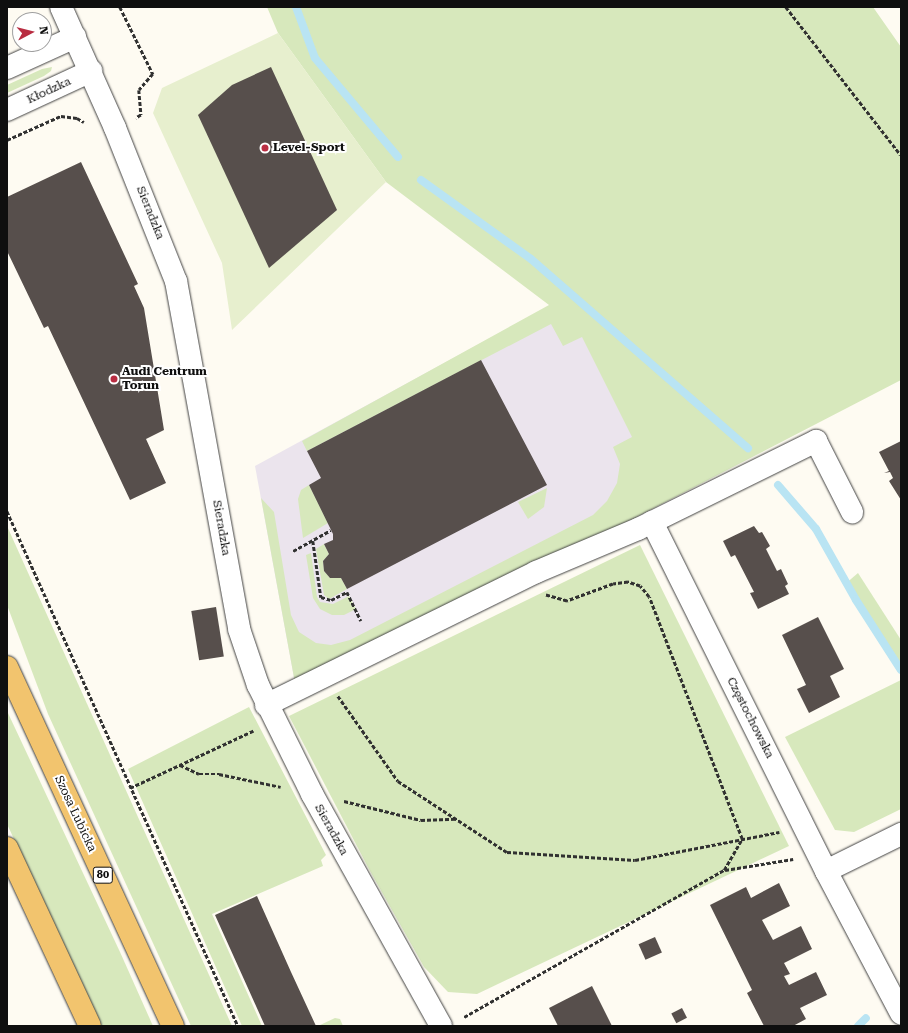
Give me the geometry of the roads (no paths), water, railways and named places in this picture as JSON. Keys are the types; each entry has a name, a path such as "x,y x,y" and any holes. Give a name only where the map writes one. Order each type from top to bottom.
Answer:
{"main road":[{"name":"Szosa Lubicka","path":"7,667 173,1026"},
{"path":"7,848 90,1026"}],"street":[{"name":"Sieradzka","path":"62,7 91,71 176,281 239,629 271,713 312,794 450,1023"},
{"path":"7,68 75,37"},
{"name":"Kłodzka","path":"7,110 91,71"},
{"path":"271,713 324,676 512,585 652,522 752,471 816,441 852,512"},
{"name":"Częstochowska","path":"652,522 826,871 901,1013"},
{"path":"826,871 901,834"}],"waterway":[{"path":"296,7 315,58 398,157"},
{"path":"421,180 531,259 748,448"},
{"path":"778,485 816,529 856,600 901,670"},
{"path":"858,1026 866,1018"}],"place":[{"name":"Level-Sport","path":"265,148"},
{"name":"Audi Centrum Torun","path":"114,379"}]}
